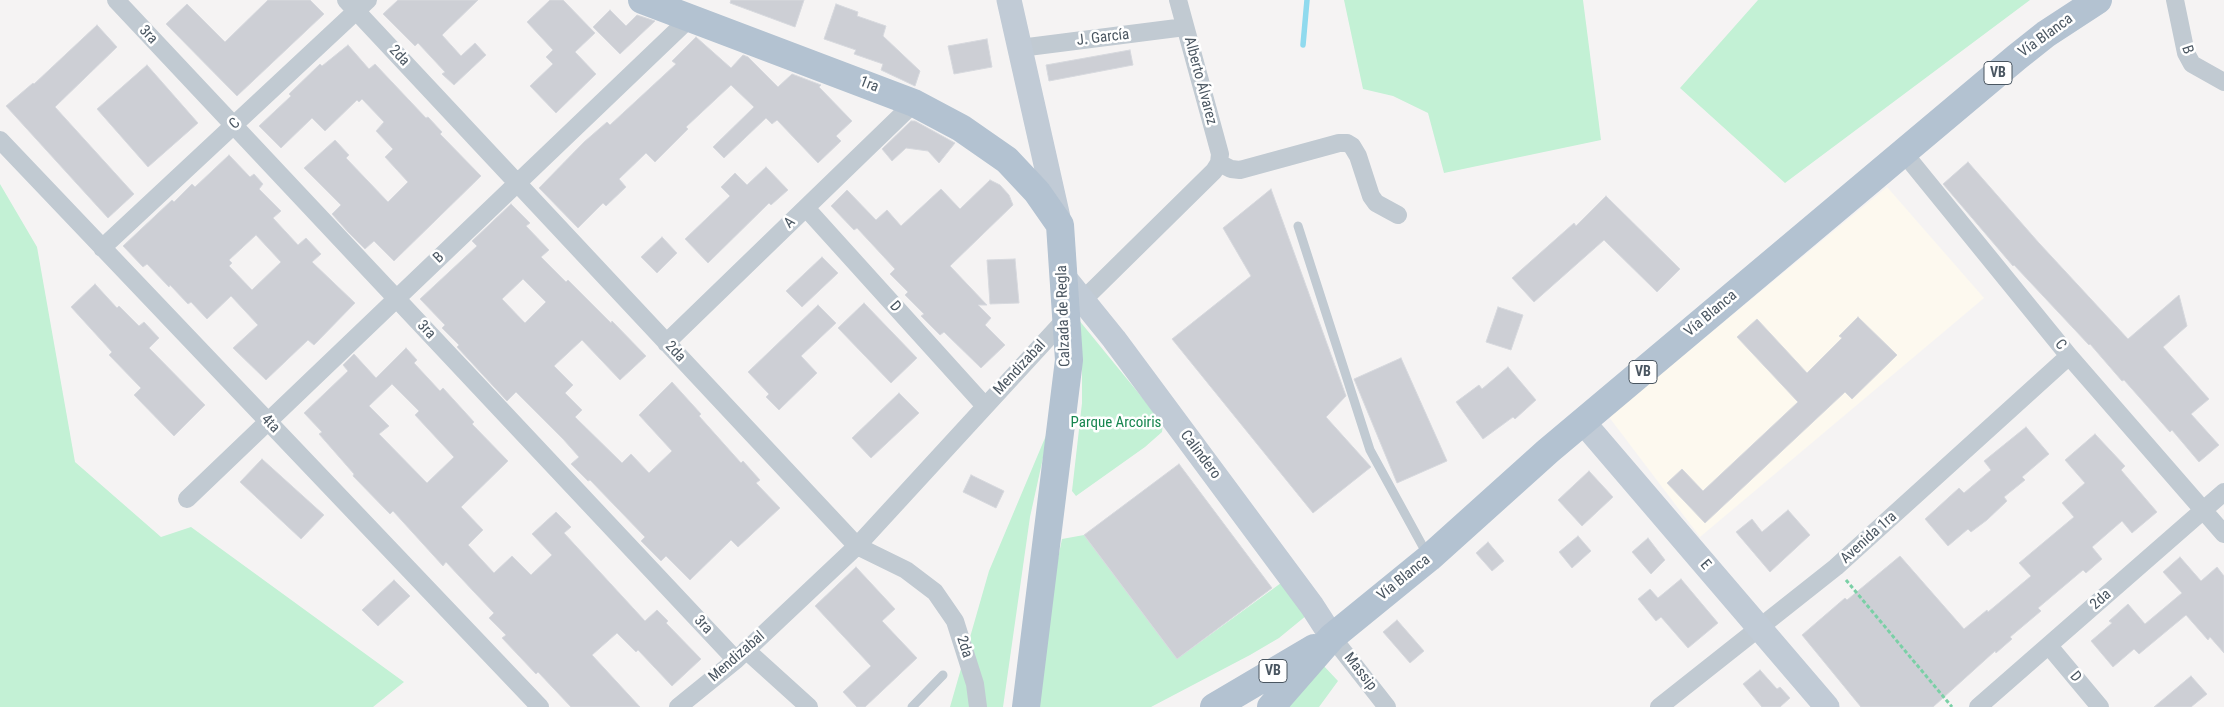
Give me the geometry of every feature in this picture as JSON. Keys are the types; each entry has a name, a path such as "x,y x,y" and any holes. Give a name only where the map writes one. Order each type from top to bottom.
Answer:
{"main road":[{"name":"Calzada de Regla","path":"1010,0 1060,225 1063,276 1075,309 1028,703"},
{"name":"Vía Blanca","path":"1214,707 1332,637 1429,558 1583,422 1903,152 2046,34 2098,0"},
{"name":"1ra","path":"667,6 914,103 960,128 1008,160 1037,192 1060,225"},
{"name":"Calindero","path":"1075,309 1312,606 1332,637"},
{"name":"E","path":"1583,422 1827,707"},
{"name":"Vía Blanca","path":"1271,707 1332,637"}],"street":[{"name":"3ra","path":"116,0 396,298 741,655 809,707"},
{"name":"Alberto Álvarez","path":"1178,0 1220,154 1219,163"},
{"name":"B","path":"2175,0 2186,53 2192,64 2224,82"},
{"name":"C","path":"102,248 234,125 357,4"},
{"name":"2da","path":"357,4 517,183 856,546 906,570 935,592 955,621 975,684 978,707"},
{"name":"B","path":"187,499 517,183 667,6"},
{"name":"J. García","path":"1020,48 1185,27"},
{"name":"A","path":"666,343 914,103"},
{"name":"4ta","path":"0,140 540,707"},
{"path":"1219,163 1231,169 1240,170 1339,142 1347,143 1352,146 1358,156 1371,196 1376,203 1398,215"},
{"name":"C","path":"1903,152 2069,356 2224,534"},
{"name":"Mendizabal","path":"678,707 741,655 856,546 1075,309 1214,171 1219,163"},
{"name":"D","path":"806,208 985,406"},
{"name":"Avenida 1ra","path":"1659,707 1836,568 2069,356"},
{"name":"2da","path":"1978,707 2224,492"},
{"name":"Massip","path":"1332,637 1387,707"},
{"name":"D","path":"2049,646 2100,707"}],"lane":[{"path":"1298,226 1370,450 1429,558"},
{"path":"912,707 943,675"}],"path":[{"path":"1836,568 1952,707"}],"shaded area":[{"path":"1887,187 1984,298 1700,537 1609,417"}],"green space":[{"path":"1344,0 1583,0 1601,140 1444,173 1428,113 1393,96 1363,89"},
{"path":"1758,0 2030,0 1785,183 1680,88"},
{"path":"0,184 37,247 75,462 161,537 191,527 404,682 373,707 0,707"},
{"name":"Parque Arcoiris","path":"1078,319 1163,423 1162,432 1145,447 1076,496 1072,491 1082,403 1082,360"},
{"path":"1050,426 1030,517 1003,707 950,707 989,571"},
{"path":"1084,535 1177,659 1281,583 1307,615 1279,638 1151,707 1038,707 1044,627 1062,539"},
{"path":"1322,664 1338,681 1319,707 1284,707"}],"building":[{"path":"268,0 310,0 324,14 237,96 166,24 187,4 225,42"},
{"path":"398,0 478,0 442,35 461,56 475,43 486,55 454,85 442,74 445,72 418,43 415,46 383,14"},
{"path":"550,0 563,0 595,33 575,52 596,74 556,113 530,86 553,64 546,57 553,50 527,22"},
{"path":"731,0 804,0 795,27 730,3"},
{"path":"836,4 858,12 857,16 886,26 883,36 920,71 915,86 881,70 883,64 854,54 856,50 824,39"},
{"path":"610,10 626,26 637,15 655,21 620,54 593,27"},
{"path":"97,25 117,47 55,107 134,194 108,218 6,106 34,84"},
{"path":"696,37 731,68 743,55 748,57 778,87 792,74 821,85 819,87 852,121 836,136 841,141 818,163 777,120 772,124 766,118 724,158 713,147 754,107 731,85 686,127 688,129 655,162 646,153 619,179 626,187 606,206 603,203 578,228 539,188 584,142 607,122 610,125 676,64 672,61"},
{"path":"987,39 992,67 954,74 948,46"},
{"path":"348,45 369,69 375,64 426,118 428,117 442,132 440,134 481,176 394,261 374,241 365,249 348,232 332,214 341,205 304,168 335,140 349,155 346,158 388,202 408,182 385,157 393,149 376,131 384,122 362,99 359,102 357,100 325,131 312,118 281,148 259,126 291,96 289,94 320,64 322,66"},
{"path":"1130,50 1133,65 1049,81 1046,65"},
{"path":"147,65 198,123 148,167 97,109"},
{"path":"911,121 915,121 955,143 939,163 928,151 906,148 892,161 882,149"},
{"path":"229,155 250,177 254,174 263,184 259,189 281,211 273,218 298,245 306,238 321,254 312,262 355,303 314,345 308,340 266,380 233,348 258,325 231,296 207,319 191,302 188,304 170,285 169,287 147,264 143,267 123,246 172,200 174,202 192,184 195,187","holes":["256,235 281,262 252,290 229,266 232,263 229,260"]},
{"path":"1968,162 2039,243 2128,339 2179,295 2187,326 2163,347 2209,399 2191,414 2219,445 2199,462 2172,430 2170,432 2090,344 2013,266 1943,184"},
{"path":"766,167 788,190 771,205 769,203 708,263 685,239 730,196 721,187 735,173 747,185"},
{"path":"990,180 1000,185 1009,195 1013,205 950,266 987,305 978,305 991,318 985,325 1005,345 981,368 944,332 940,335 921,316 924,314 905,295 908,292 890,274 895,269 857,228 854,230 831,206 847,190 876,220 887,210 901,226 941,189 960,209"},
{"path":"1271,189 1346,396 1326,417 1371,467 1313,513 1172,339 1251,276 1223,228"},
{"path":"1606,196 1680,269 1657,292 1604,240 1534,302 1512,278 1574,223 1576,226"},
{"path":"511,204 530,223 526,226 549,250 541,257 566,282 568,280 611,323 612,321 646,356 620,380 582,340 554,366 573,385 565,393 582,410 575,417 622,463 631,454 649,473 672,451 639,415 672,382 741,463 743,461 760,480 756,483 780,508 738,547 731,540 690,580 666,556 661,561 641,541 645,537 590,480 588,481 571,464 579,457 563,439 516,392 507,401 457,347 459,345 442,328 445,325 420,299 477,246 472,241","holes":["523,279 546,302 525,323 502,299"]},
{"path":"662,237 677,253 657,273 641,257"},
{"path":"822,257 838,273 802,307 786,291"},
{"path":"1015,259 1019,303 990,304 987,260"},
{"path":"95,284 117,308 119,306 139,326 144,322 159,338 149,348 205,405 174,436 134,395 141,388 109,355 112,352 71,307"},
{"path":"864,303 917,358 891,383 838,328"},
{"path":"818,305 836,323 801,356 817,373 779,410 766,397 769,394 748,372"},
{"path":"1498,307 1523,315 1511,350 1486,342"},
{"path":"1858,317 1897,355 1852,399 1845,392 1705,523 1667,483 1682,469 1703,491 1798,402 1737,337 1757,319 1807,373 1842,338 1839,336"},
{"path":"406,348 417,360 414,363 440,391 443,388 474,422 472,424 508,461 461,507 483,530 468,545 494,573 512,556 531,575 552,555 532,534 556,512 571,527 564,533 645,621 657,610 668,621 666,623 701,659 672,686 638,650 636,652 617,633 592,655 640,707 571,707 502,638 506,635 489,618 494,613 446,562 443,566 393,511 390,514 353,476 354,474 319,434 322,432 304,413 348,371 343,365 354,354 376,378","holes":["392,384 419,411 415,415 454,457 427,483 379,434 389,426 369,406"]},
{"path":"1401,358 1447,461 1397,483 1354,379"},
{"path":"1508,367 1536,400 1515,419 1513,417 1483,439 1456,402 1479,385 1482,389"},
{"path":"899,393 919,413 871,458 852,438"},
{"path":"2026,427 2049,454 2022,477 2025,480 2004,497 2007,501 1987,520 1971,532 1968,529 1948,546 1925,519 1959,488 1964,493 1991,470 1984,461"},
{"path":"2095,434 2125,466 2121,470 2157,512 2132,533 2122,521 2092,547 2102,559 2086,573 2083,570 2038,608 2041,611 2010,637 2012,639 1996,653 1995,651 1933,707 1861,707 1802,635 1845,598 1847,600 1900,556 1964,629 1987,610 1988,612 2031,576 2019,563 2074,517 2062,503 2085,483 2065,460"},
{"path":"262,459 324,515 301,539 240,482"},
{"path":"1179,464 1272,588 1177,659 1084,535"},
{"path":"1589,471 1613,497 1582,526 1558,500"},
{"path":"971,475 1004,491 996,508 963,492"},
{"path":"1788,510 1810,535 1770,572 1736,532 1752,519 1762,532"},
{"path":"1578,536 1591,551 1572,568 1559,552"},
{"path":"1648,538 1665,560 1651,574 1632,552"},
{"path":"1488,542 1504,561 1492,571 1476,553"},
{"path":"2180,557 2201,581 2217,567 2224,576 2224,653 2210,637 2208,640 2186,615 2139,654 2134,649 2113,667 2091,641 2112,623 2109,621 2128,604 2145,624 2182,593 2163,572"},
{"path":"856,567 895,609 882,621 917,658 865,707 857,707 843,692 871,666 815,606"},
{"path":"1681,579 1718,623 1688,648 1661,617 1656,621 1638,599 1650,589 1658,598"},
{"path":"394,580 410,596 378,626 362,610"},
{"path":"1397,620 1424,651 1410,663 1383,632"},
{"path":"1760,670 1777,689 1780,687 1790,698 1780,707 1762,707 1743,684"},
{"path":"2191,676 2207,694 2191,707 2154,707"}],"waterway":[{"path":"1303,45 1307,0"}]}
